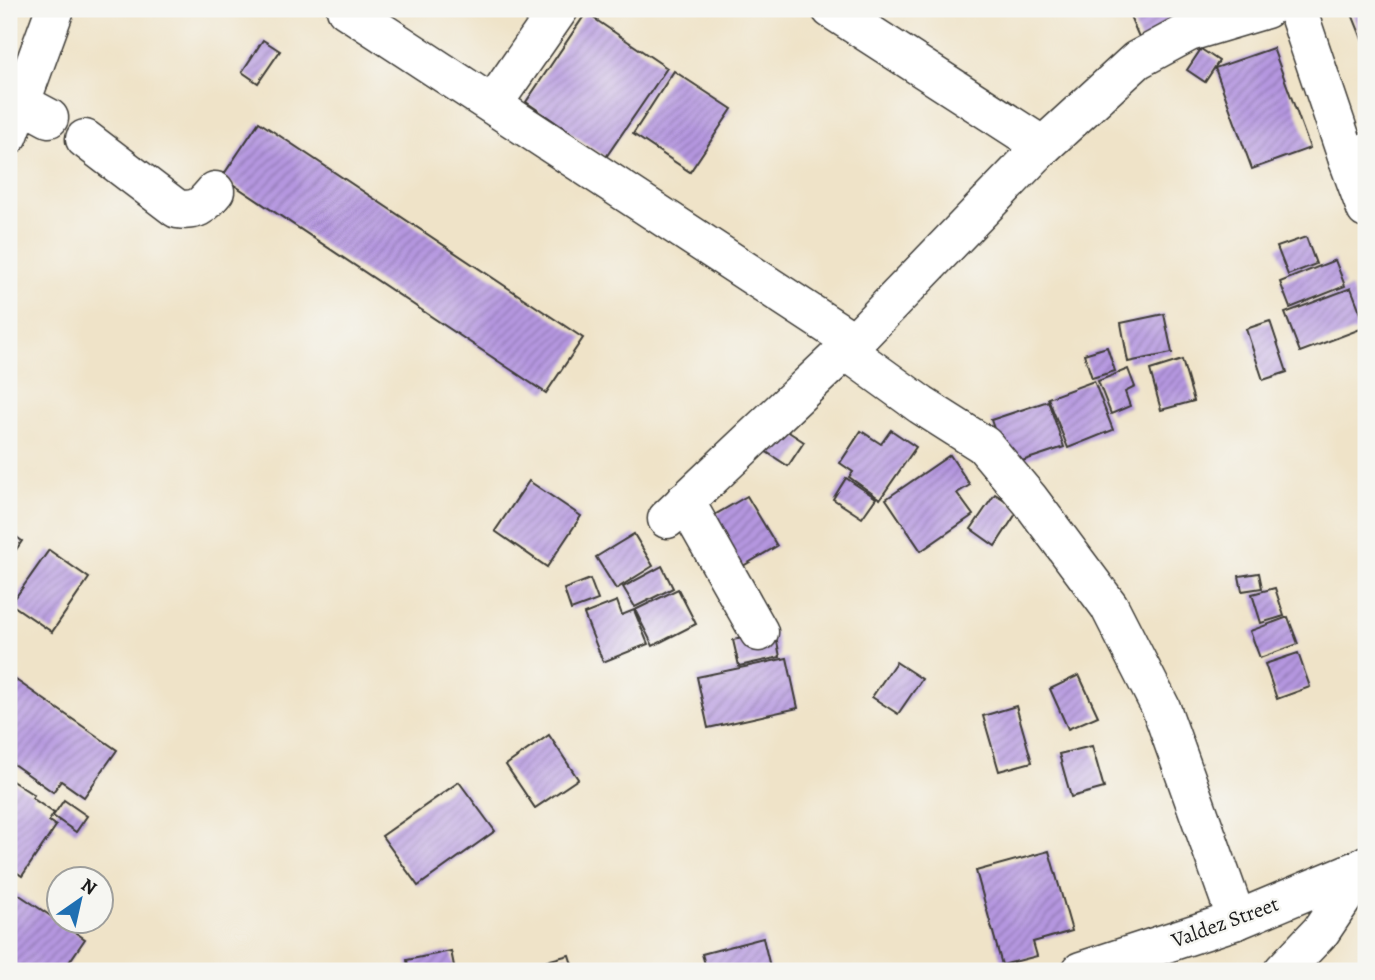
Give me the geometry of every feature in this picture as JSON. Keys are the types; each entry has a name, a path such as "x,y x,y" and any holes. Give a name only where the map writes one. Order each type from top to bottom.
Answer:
{"street":[{"path":"20,119 55,9"},
{"path":"346,9 493,104 850,346 921,405 984,445 1030,500 1109,606 1161,708 1237,920"},
{"path":"493,104 559,9"},
{"path":"831,9 1042,146"},
{"path":"760,632 676,510 850,346 1042,146 1137,60 1189,32 1266,9"},
{"path":"1297,9 1357,156 1366,209"},
{"path":"85,139 177,209 188,211 201,207 215,191"},
{"path":"1283,971 1321,931 1365,866"},
{"name":"Valdez Street","path":"1081,971 1237,920 1365,866"}],"building":[{"path":"1127,9 1206,9 1142,44"},
{"path":"1350,9 1366,9 1366,49"},
{"path":"586,13 667,68 606,157 526,102"},
{"path":"263,40 280,51 258,83 242,72"},
{"path":"1273,48 1310,148 1252,169 1215,68"},
{"path":"1201,49 1219,61 1205,82 1187,70"},
{"path":"674,71 732,109 690,172 633,134"},
{"path":"259,122 583,338 546,393 222,177"},
{"path":"1306,237 1316,264 1288,275 1277,247"},
{"path":"1335,260 1345,286 1290,308 1280,282"},
{"path":"1351,288 1366,327 1300,352 1285,313"},
{"path":"1164,314 1172,353 1128,362 1121,323"},
{"path":"1270,321 1287,372 1263,380 1246,329"},
{"path":"1107,347 1115,371 1092,378 1084,354"},
{"path":"1182,360 1194,401 1161,410 1150,370"},
{"path":"1128,369 1135,387 1125,392 1130,406 1111,414 1098,381"},
{"path":"1094,381 1113,430 1068,448 1048,398"},
{"path":"1048,401 1064,447 1007,466 991,420"},
{"path":"781,427 804,442 788,466 765,451"},
{"path":"891,430 916,447 880,499 849,477 853,472 840,463 861,431 881,444"},
{"path":"950,455 970,485 957,493 973,515 921,551 886,499"},
{"path":"846,478 876,498 862,518 833,499"},
{"path":"529,481 581,516 547,567 495,531"},
{"path":"995,494 1019,509 995,546 971,529"},
{"path":"747,496 777,546 731,573 706,520"},
{"path":"11,533 22,541 9,560 9,536"},
{"path":"634,534 653,566 616,589 596,557"},
{"path":"49,550 89,578 52,632 11,604"},
{"path":"662,566 673,588 635,607 623,587"},
{"path":"1259,573 1262,588 1242,591 1239,576"},
{"path":"590,579 598,600 571,610 564,589"},
{"path":"1275,588 1284,616 1261,623 1252,594"},
{"path":"678,589 696,624 653,646 635,610"},
{"path":"617,601 622,615 634,610 648,644 603,662 584,614"},
{"path":"1288,617 1298,644 1260,658 1250,631"},
{"path":"775,631 780,657 739,666 733,640"},
{"path":"1298,653 1310,687 1277,699 1265,664"},
{"path":"787,658 798,708 708,728 697,677"},
{"path":"896,662 922,679 898,714 872,697"},
{"path":"1079,675 1098,716 1068,729 1050,689"},
{"path":"13,678 117,750 84,797 61,781 53,792 9,761 9,684"},
{"path":"1016,706 1032,762 999,771 983,716"},
{"path":"549,735 578,779 535,808 506,765"},
{"path":"1092,746 1104,788 1071,797 1059,754"},
{"path":"9,779 34,795 32,798 54,813 49,821 56,826 22,876 9,867"},
{"path":"459,782 495,831 418,886 382,836"},
{"path":"64,800 87,816 76,832 53,816"},
{"path":"1049,851 1072,931 1033,942 1037,956 1002,965 976,871"},
{"path":"9,888 46,913 46,934 78,934 85,939 63,971 9,971"},
{"path":"763,938 771,971 707,971 702,954"},
{"path":"451,951 455,971 409,971 407,960"},
{"path":"569,955 574,971 513,971 513,970"}]}
